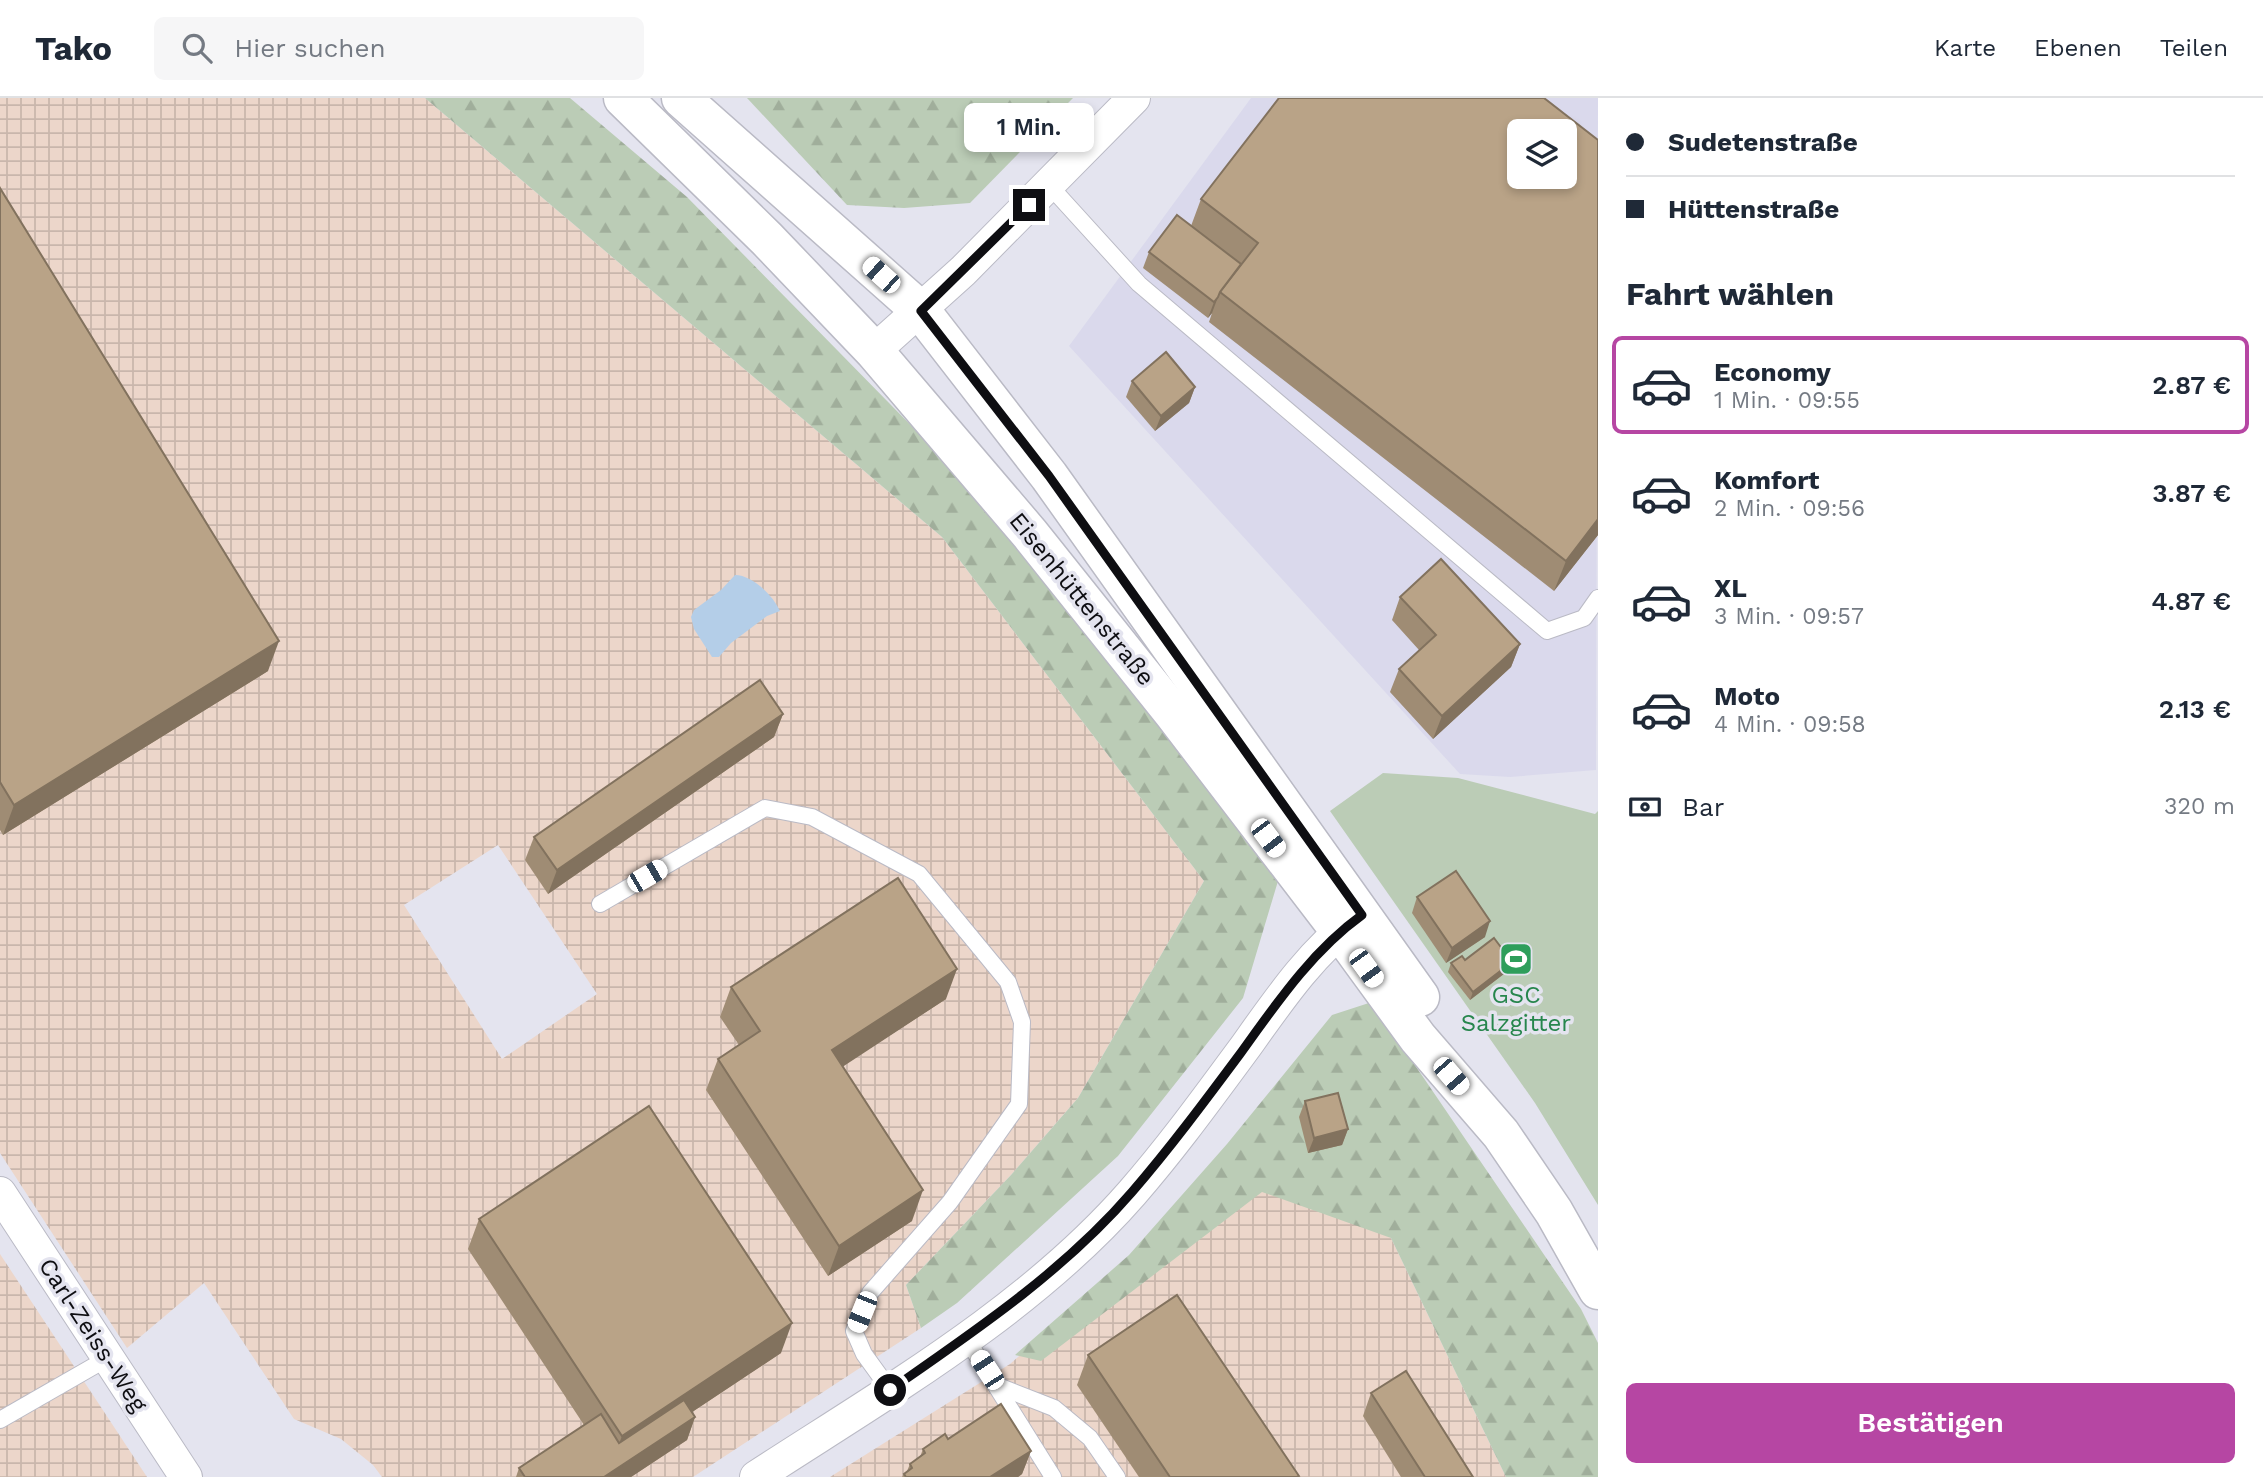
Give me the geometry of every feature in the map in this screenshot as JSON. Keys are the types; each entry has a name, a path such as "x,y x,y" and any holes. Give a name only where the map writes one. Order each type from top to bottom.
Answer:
{"street":[{"name":"Eisenhüttenstraße","path":"623,98 767,239 874,351 1030,534 1173,713 1351,923"},
{"name":"Eisenhüttenstraße","path":"681,98 921,311 1049,476 1351,923 1418,1038 1501,1134 1554,1212 1598,1290"},
{"path":"874,351 921,311 1134,98"},
{"path":"756,1477 966,1338 1052,1269 1130,1194 1188,1125 1288,989 1351,923"},
{"name":"Carl-Zeiss-Weg","path":"0,1193 186,1477"}],"lane":[{"path":"1049,185 1139,284 1547,631 1584,618 1598,598"},
{"path":"600,904 765,808 812,817 919,874 1009,982 1022,1022 1018,1104 950,1202 870,1293 854,1331 864,1354 890,1390"},
{"path":"966,1338 1052,1477"},
{"path":"0,1420 108,1358"},
{"path":"998,1386 1054,1408 1090,1438 1117,1477"}],"shaded area":[{"path":"0,98 425,98 942,537 1204,881 1078,1098 1011,1175 906,1285 921,1328 693,1477 382,1477 373,1465 341,1439 294,1419 204,1283 127,1348 0,1153","holes":["498,845 597,994 502,1059 404,905"]},
{"path":"1251,98 1598,98 1596,770 1510,777 1460,774 1069,346"},
{"path":"735,575 748,578 761,587 780,611 767,616 731,643 719,657 712,657 694,629 691,617 694,610 721,590"},
{"path":"1231,1152 1391,1238 1506,1477 830,1477 1010,1364 1131,1260"},
{"path":"0,1254 147,1477 0,1477"}],"green space":[{"path":"425,98 570,98 687,197 942,457 1220,786 1281,871 1243,998 1118,1156 957,1303 921,1328 906,1285 1011,1175 1078,1098 1204,881 942,537"},
{"path":"747,98 1073,98 970,203 904,208 847,205"},
{"name":"GSC Salzgitter","path":"1383,773 1458,778 1595,814 1598,811 1598,1205 1535,1103 1330,811"},
{"path":"1372,1002 1581,1309 1598,1343 1598,1477 1506,1477 1391,1238 1262,1192 1041,1361 1015,1355 1129,1255 1227,1144 1332,1015"}],"building":[{"path":"1279,98 1544,98 1571,119 1507,119 1507,189 1577,189 1577,124 1598,140 1598,519 1566,561 1220,292 1258,243 1201,199"},
{"path":"0,188 279,641 14,805 0,782"},
{"path":"1177,215 1241,264 1214,302 1149,252"},
{"path":"1166,352 1195,387 1161,416 1132,381"},
{"path":"1441,559 1520,644 1442,716 1399,669 1436,635 1400,597"},
{"path":"760,680 783,714 557,870 534,837"},
{"path":"1456,871 1490,921 1452,948 1417,897"},
{"path":"898,878 957,969 832,1050 923,1190 839,1246 718,1059 760,1031 731,987"},
{"path":"1494,938 1512,962 1473,992 1451,963 1462,956 1465,960"},
{"path":"1338,1093 1348,1129 1314,1138 1305,1101"},
{"path":"649,1106 792,1323 622,1436 479,1219"},
{"path":"1177,1295 1299,1476 1170,1477 1088,1355"},
{"path":"1406,1371 1473,1477 1425,1477 1371,1393"},
{"path":"684,1400 695,1417 604,1477 525,1477 519,1468 601,1414 619,1443"},
{"path":"1001,1404 1031,1451 990,1477 906,1477 904,1474 912,1468 910,1464 925,1453 923,1449 945,1434 948,1439"}],"place":[{"name":"GSC Salzgitter","path":"1516,959"}],"route":[{"path":"890,1390 1005,1308 1081,1244 1114,1211 1188,1125 1288,989 1340,931 1362,915 1049,476 921,311 1029,205"}]}
